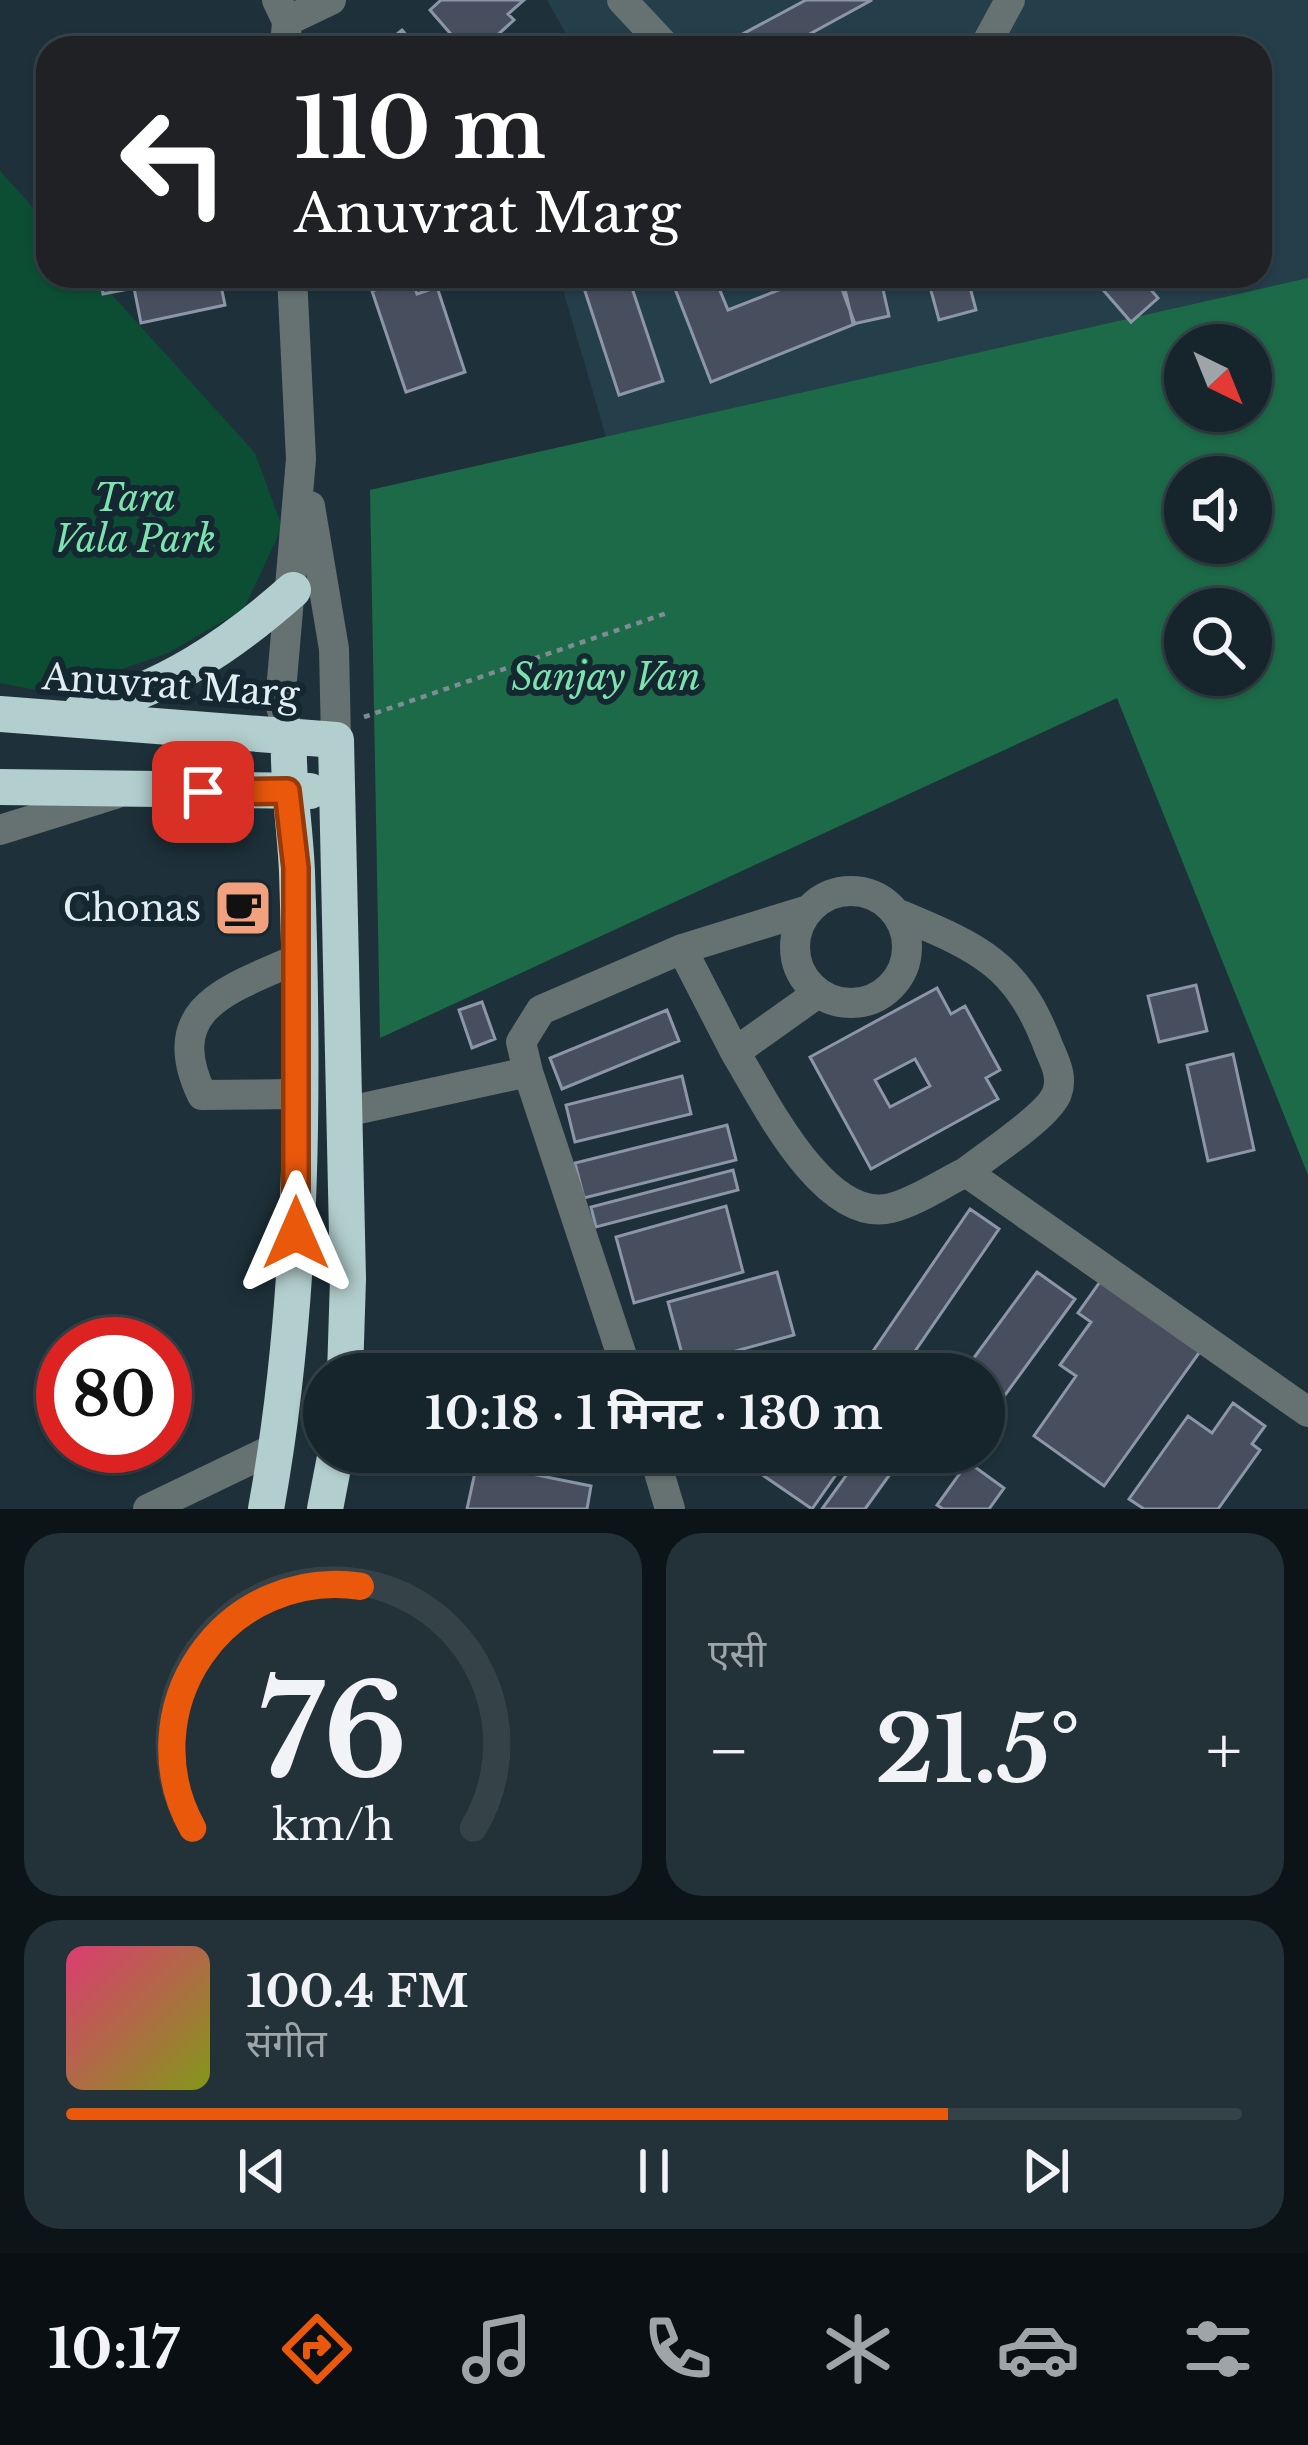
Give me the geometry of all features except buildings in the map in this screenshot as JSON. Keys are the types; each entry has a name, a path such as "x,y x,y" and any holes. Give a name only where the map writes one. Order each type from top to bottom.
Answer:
{"highway":[{"path":"54,718 107,704 191,667 252,627 293,590"},
{"name":"Anuvrat Marg","path":"0,713 289,735 336,733"},
{"path":"336,733 345,1353"},
{"path":"266,1509 297,1297 296,868 287,791 289,735"},
{"path":"0,788 337,791"},
{"path":"326,1509 332,1473"}],"street":[{"path":"283,23 331,0"},
{"path":"622,0 656,36"},
{"path":"990,36 1010,0"},
{"path":"289,735 280,703 301,459 293,288"},
{"path":"301,459 334,649 336,733"},
{"path":"0,830 119,792"},
{"path":"682,949 735,1052 797,1154 832,1190 861,1208 889,1209 966,1172 1050,1103 1060,1075 1033,1004 1013,978 959,940 896,913 884,901 853,890 821,899 798,926 796,963 818,993 852,1004 869,1001 897,980 908,946 896,913"},
{"path":"621,1353 521,1042 541,1010 682,949 808,910"},
{"path":"296,959 218,995 197,1016 188,1040 199,1092 206,1097 296,1094"},
{"path":"735,1052 818,993"},
{"path":"345,1112 528,1072"},
{"path":"966,1172 1308,1412"},
{"path":"148,1509 278,1447"},
{"path":"659,1473 670,1509"}],"path":[{"path":"336,733 670,612"}],"shaded area":[{"path":"547,0 1308,0 1308,278 1272,286 1272,36 567,36"},
{"path":"563,288 1264,288 606,437"}],"green space":[{"name":"Tara Vala Park","path":"0,171 36,211 36,288 106,288 255,453 282,527 244,609 168,653 52,693 0,683"},
{"name":"Sanjay Van","path":"1308,278 1308,1175 1117,698 380,1038 370,490"}],"place":[{"name":"Chonas","path":"243,908"}],"route":[{"path":"203,792 287,791 296,868 296,1233"}]}
